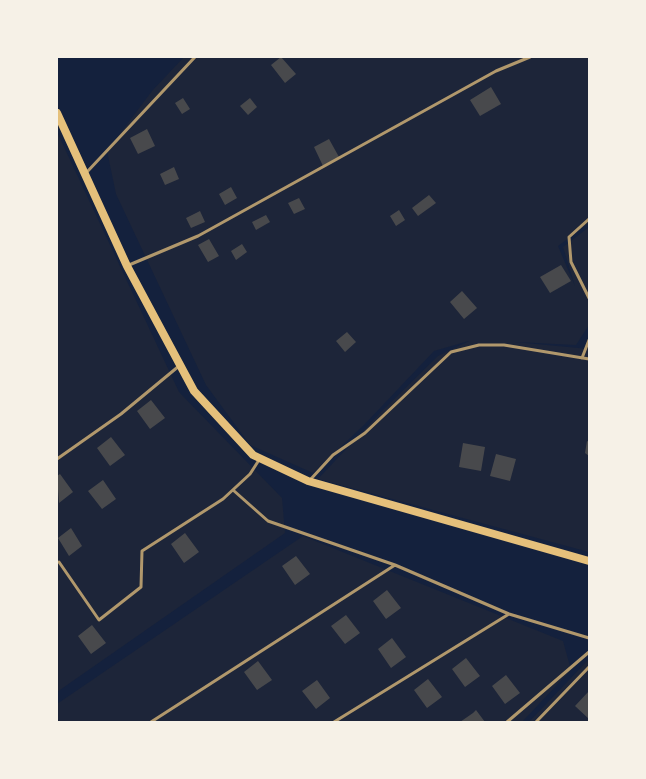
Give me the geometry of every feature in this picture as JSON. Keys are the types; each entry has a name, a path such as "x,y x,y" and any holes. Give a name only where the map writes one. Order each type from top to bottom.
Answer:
{"main road":[{"path":"57,113 127,266 194,391 253,455 308,481 589,561"}],"lane":[{"path":"85,174 195,57"},
{"path":"127,266 198,236 496,71 530,57"},
{"path":"589,219 569,237 571,262 589,298"},
{"path":"582,358 589,340"},
{"path":"308,481 333,455 365,433 451,352 479,345 504,345 589,359"},
{"path":"57,459 121,414 180,365"},
{"path":"59,562 99,620 141,587 142,551 224,499 250,474 260,459"},
{"path":"233,490 268,520 395,565 509,614 589,639"},
{"path":"151,722 395,565"},
{"path":"334,722 509,614"},
{"path":"507,722 589,652"},
{"path":"536,722 589,667"}],"shaded area":[{"path":"184,57 589,57 589,223 558,246 575,286 563,247 589,227 589,325 576,345 515,342 589,349 589,552 318,479 438,356 469,341 434,351 364,425 313,473 250,445 206,385 116,194 107,151 152,91"},
{"path":"57,132 179,392 282,498 285,533 57,692"},
{"path":"303,536 563,641 571,670 522,722 57,722 57,704"},
{"path":"589,659 589,722 529,722"}],"building":[{"path":"281,57 296,74 285,83 271,65"},
{"path":"491,87 501,104 480,116 470,100"},
{"path":"183,98 190,109 182,114 175,103"},
{"path":"250,98 257,107 248,115 240,106"},
{"path":"147,129 155,146 138,154 130,138"},
{"path":"329,139 339,157 323,166 314,147"},
{"path":"174,167 179,179 165,185 160,174"},
{"path":"231,187 237,198 225,205 219,194"},
{"path":"429,195 436,203 418,216 412,208"},
{"path":"299,198 305,209 294,214 288,203"},
{"path":"399,210 405,220 396,226 390,216"},
{"path":"200,211 205,222 191,228 186,218"},
{"path":"266,215 270,222 256,230 252,222"},
{"path":"209,239 219,256 208,262 198,245"},
{"path":"242,244 247,252 236,260 231,251"},
{"path":"561,265 571,281 550,293 540,277"},
{"path":"462,291 477,308 464,319 450,302"},
{"path":"347,332 356,342 345,352 336,341"},
{"path":"151,400 165,418 150,429 137,411"},
{"path":"111,437 125,455 110,466 97,448"},
{"path":"587,441 589,442 589,456 585,453"},
{"path":"463,443 485,447 481,471 459,467"},
{"path":"496,454 516,459 510,481 490,476"},
{"path":"60,474 73,492 59,503 57,476"},
{"path":"103,480 116,499 102,509 88,491"},
{"path":"71,528 82,546 69,556 58,538"},
{"path":"185,533 199,552 184,563 171,544"},
{"path":"296,556 310,574 295,585 282,566"},
{"path":"387,590 401,608 386,619 373,601"},
{"path":"346,615 360,633 345,644 331,626"},
{"path":"92,625 106,643 91,654 78,636"},
{"path":"392,638 406,657 391,668 378,649"},
{"path":"466,658 480,676 465,687 452,669"},
{"path":"258,661 272,680 257,690 244,672"},
{"path":"506,675 520,693 505,704 492,686"},
{"path":"428,679 442,697 427,708 414,690"},
{"path":"317,680 330,698 316,709 302,691"},
{"path":"589,691 589,719 575,706"},
{"path":"476,710 485,722 460,722 473,713"}]}
